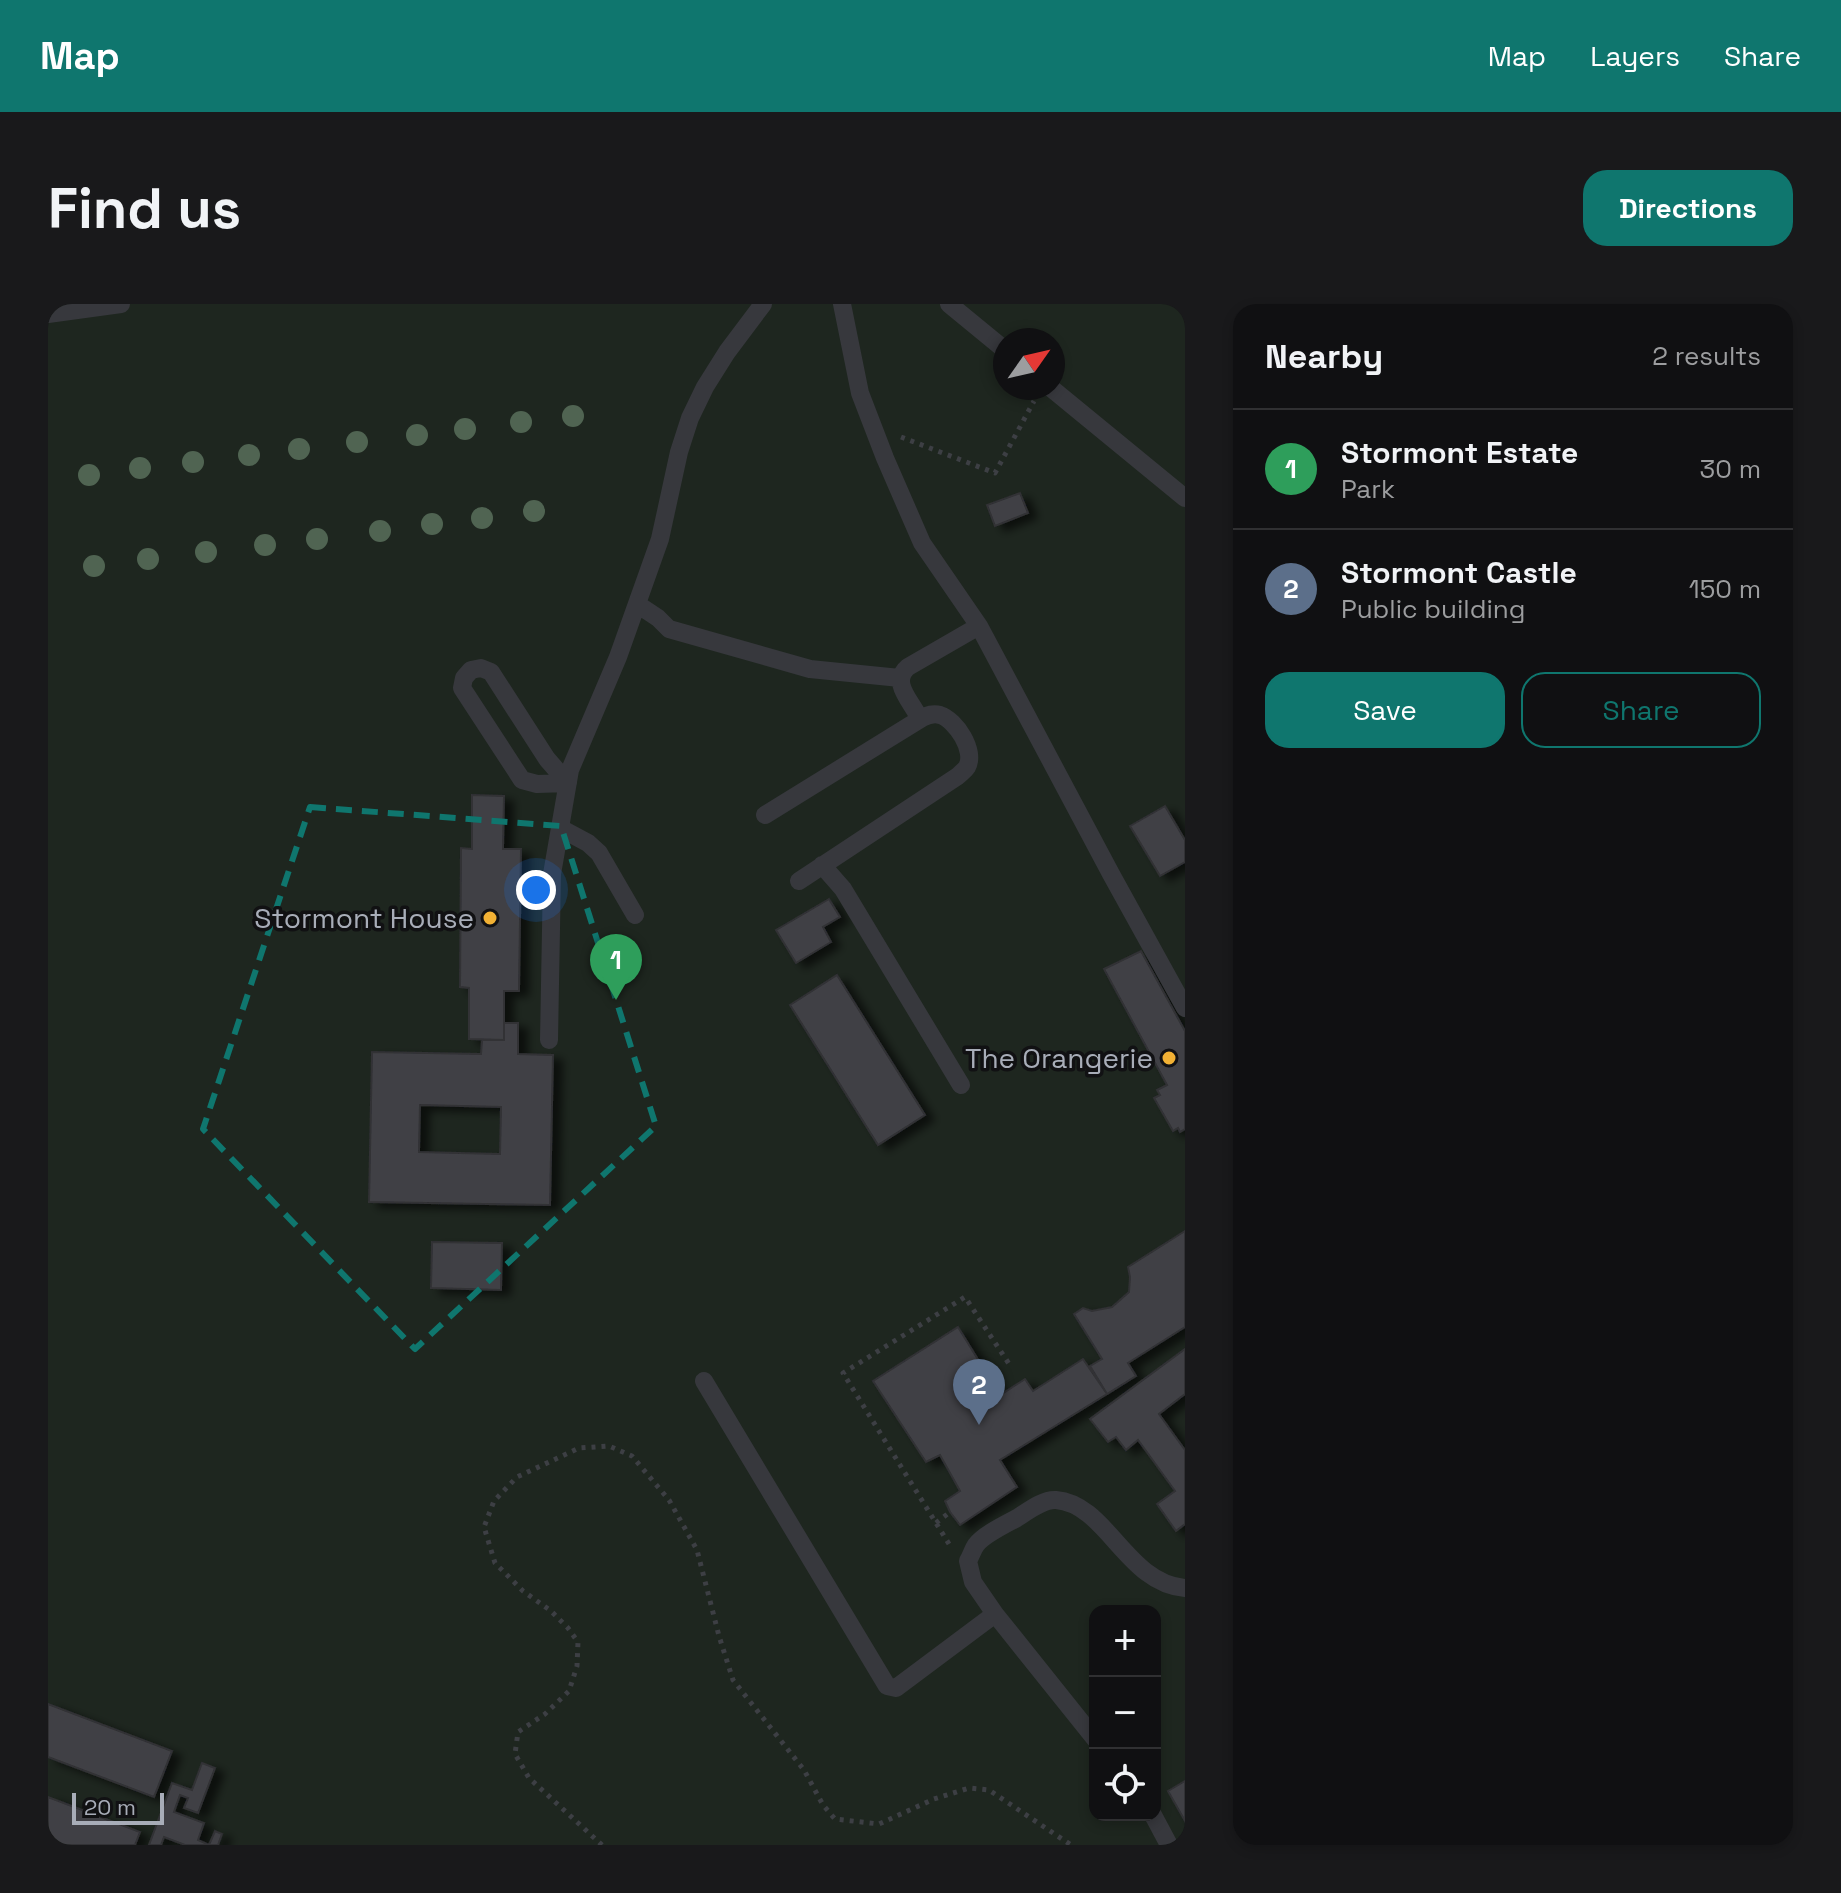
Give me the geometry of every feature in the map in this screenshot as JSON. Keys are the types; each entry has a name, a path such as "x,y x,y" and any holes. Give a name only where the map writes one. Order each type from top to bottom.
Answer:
{"lane":[{"path":"48,314 121,304"},
{"path":"549,1040 552,874 570,770 618,657 660,539 679,452 690,418 727,352 763,304"},
{"path":"842,304 860,393 922,543 979,626 1185,1008"},
{"path":"949,304 993,340"},
{"path":"1065,399 1185,498"},
{"path":"637,604 669,629 810,669 900,678"},
{"path":"922,718 901,685 902,672 979,626"},
{"path":"481,668 491,672 547,759 568,783 537,784 522,780 462,688 464,678 471,670 481,668"},
{"path":"765,815 932,714 939,714 952,722 968,747 968,766 958,776 799,881"},
{"path":"560,828 588,843 599,853 635,915"},
{"path":"822,865 843,889 961,1085"},
{"path":"704,1381 887,1686 896,1688 995,1614"},
{"path":"1089,1732 973,1582 968,1561 978,1542 1041,1503 1054,1499 1078,1506 1142,1571 1185,1588"},
{"path":"1156,1821 1169,1845"}],"path":[{"path":"872,425 995,473 1034,400"},
{"path":"951,1547 843,1373 965,1297 1011,1367"},
{"path":"602,1845 529,1778 515,1754 518,1732 545,1714 569,1691 577,1666 578,1642 551,1611 523,1591 495,1563 484,1527 494,1501 517,1477 579,1448 609,1446 632,1456 669,1500 697,1550 733,1680 804,1770 823,1805 835,1819 879,1824 934,1799 969,1788 989,1790 1071,1845"},
{"path":"936,1523 950,1512"}],"highlighted area":[{"path":"310,807 561,826 656,1126 415,1349 203,1129"}],"shaded area":[{"path":"48,304 1185,304 1185,1845 48,1845"}],"building":[{"path":"1020,493 1028,513 995,526 987,505"},
{"name":"Stormont House","path":"472,795 504,796 503,849 521,849 519,991 504,991 504,1040 469,1039 469,988 460,987 461,848 472,849"},
{"path":"1165,806 1185,840 1185,862 1160,876 1130,826"},
{"path":"829,899 840,917 823,927 831,942 796,963 776,930"},
{"name":"The Orangerie","path":"1141,951 1185,1031 1185,1129 1180,1132 1178,1128 1173,1131 1154,1098 1160,1095 1157,1090 1167,1085 1104,969"},
{"path":"837,975 925,1115 878,1145 790,1005"},
{"path":"504,1023 518,1023 518,1054 553,1055 550,1205 369,1202 372,1052 481,1054 482,1040 504,1040","holes":["420,1105 501,1107 500,1154 419,1152"]},
{"path":"1185,1231 1185,1327 1128,1363 1136,1376 1107,1394 1090,1366 1102,1359 1074,1314 1083,1308 1092,1311 1112,1307 1129,1292 1128,1267"},
{"path":"432,1242 502,1243 501,1290 431,1288"},
{"path":"958,1327 1000,1395 1025,1379 1033,1391 1083,1359 1107,1394 1000,1460 1017,1487 960,1525 945,1501 960,1491 940,1455 926,1462 873,1381"},
{"path":"1185,1349 1185,1394 1159,1414 1185,1450 1185,1524 1176,1531 1157,1504 1175,1491 1138,1440 1126,1450 1116,1437 1108,1442 1090,1419"},
{"path":"48,1704 172,1751 154,1797 48,1757"},
{"path":"202,1763 215,1768 198,1813 184,1808 188,1798 180,1795 174,1812 204,1823 198,1840 209,1845 185,1845 164,1837 161,1845 149,1845 172,1783 192,1790"},
{"path":"1185,1781 1185,1821 1168,1791"},
{"path":"48,1797 140,1832 135,1845 48,1845"},
{"path":"215,1831 222,1834 218,1845 209,1845"}],"place":[{"name":"Stormont House","path":"490,918"},
{"name":"Stormont Estate","path":"616,1000"},
{"name":"The Orangerie","path":"1169,1058"},
{"name":"Stormont Castle","path":"979,1425"}]}
